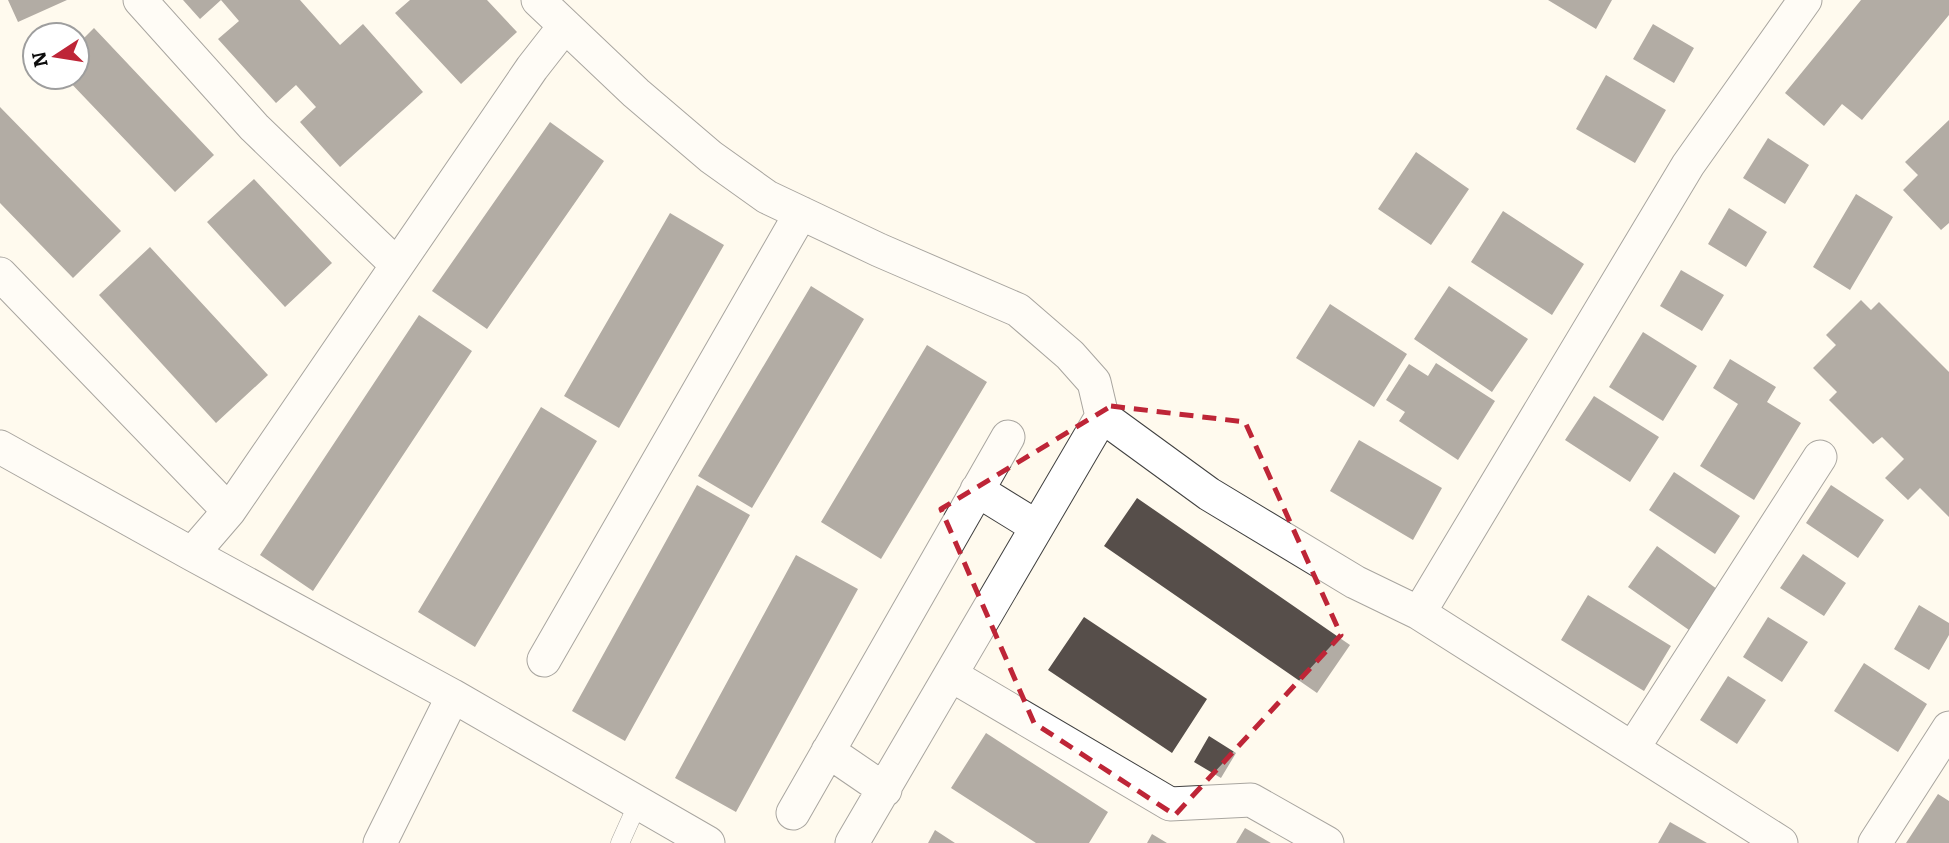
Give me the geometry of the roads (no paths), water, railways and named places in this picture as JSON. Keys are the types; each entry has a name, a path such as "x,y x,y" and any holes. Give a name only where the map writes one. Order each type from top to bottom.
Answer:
{"street":[{"path":"140,0 254,127 397,265"},
{"path":"538,0 635,93 711,157 766,197 879,250 1018,310 1070,355 1094,382 1102,416 1209,494 1355,582 1419,613 1781,843"},
{"path":"1419,613 1688,165 1805,0"},
{"path":"192,554 229,511 532,68 564,27"},
{"path":"544,660 801,213"},
{"path":"0,274 229,511"},
{"path":"852,843 1102,416"},
{"path":"793,813 1007,437"},
{"path":"0,447 453,696 708,843"},
{"path":"1633,748 1820,457"},
{"path":"977,490 1037,527"},
{"path":"951,675 1170,804 1251,800 1327,843"},
{"path":"380,843 453,696"},
{"path":"1875,843 1949,728"},
{"path":"828,751 885,790"}],"lane":[{"path":"620,843 638,803"}]}
